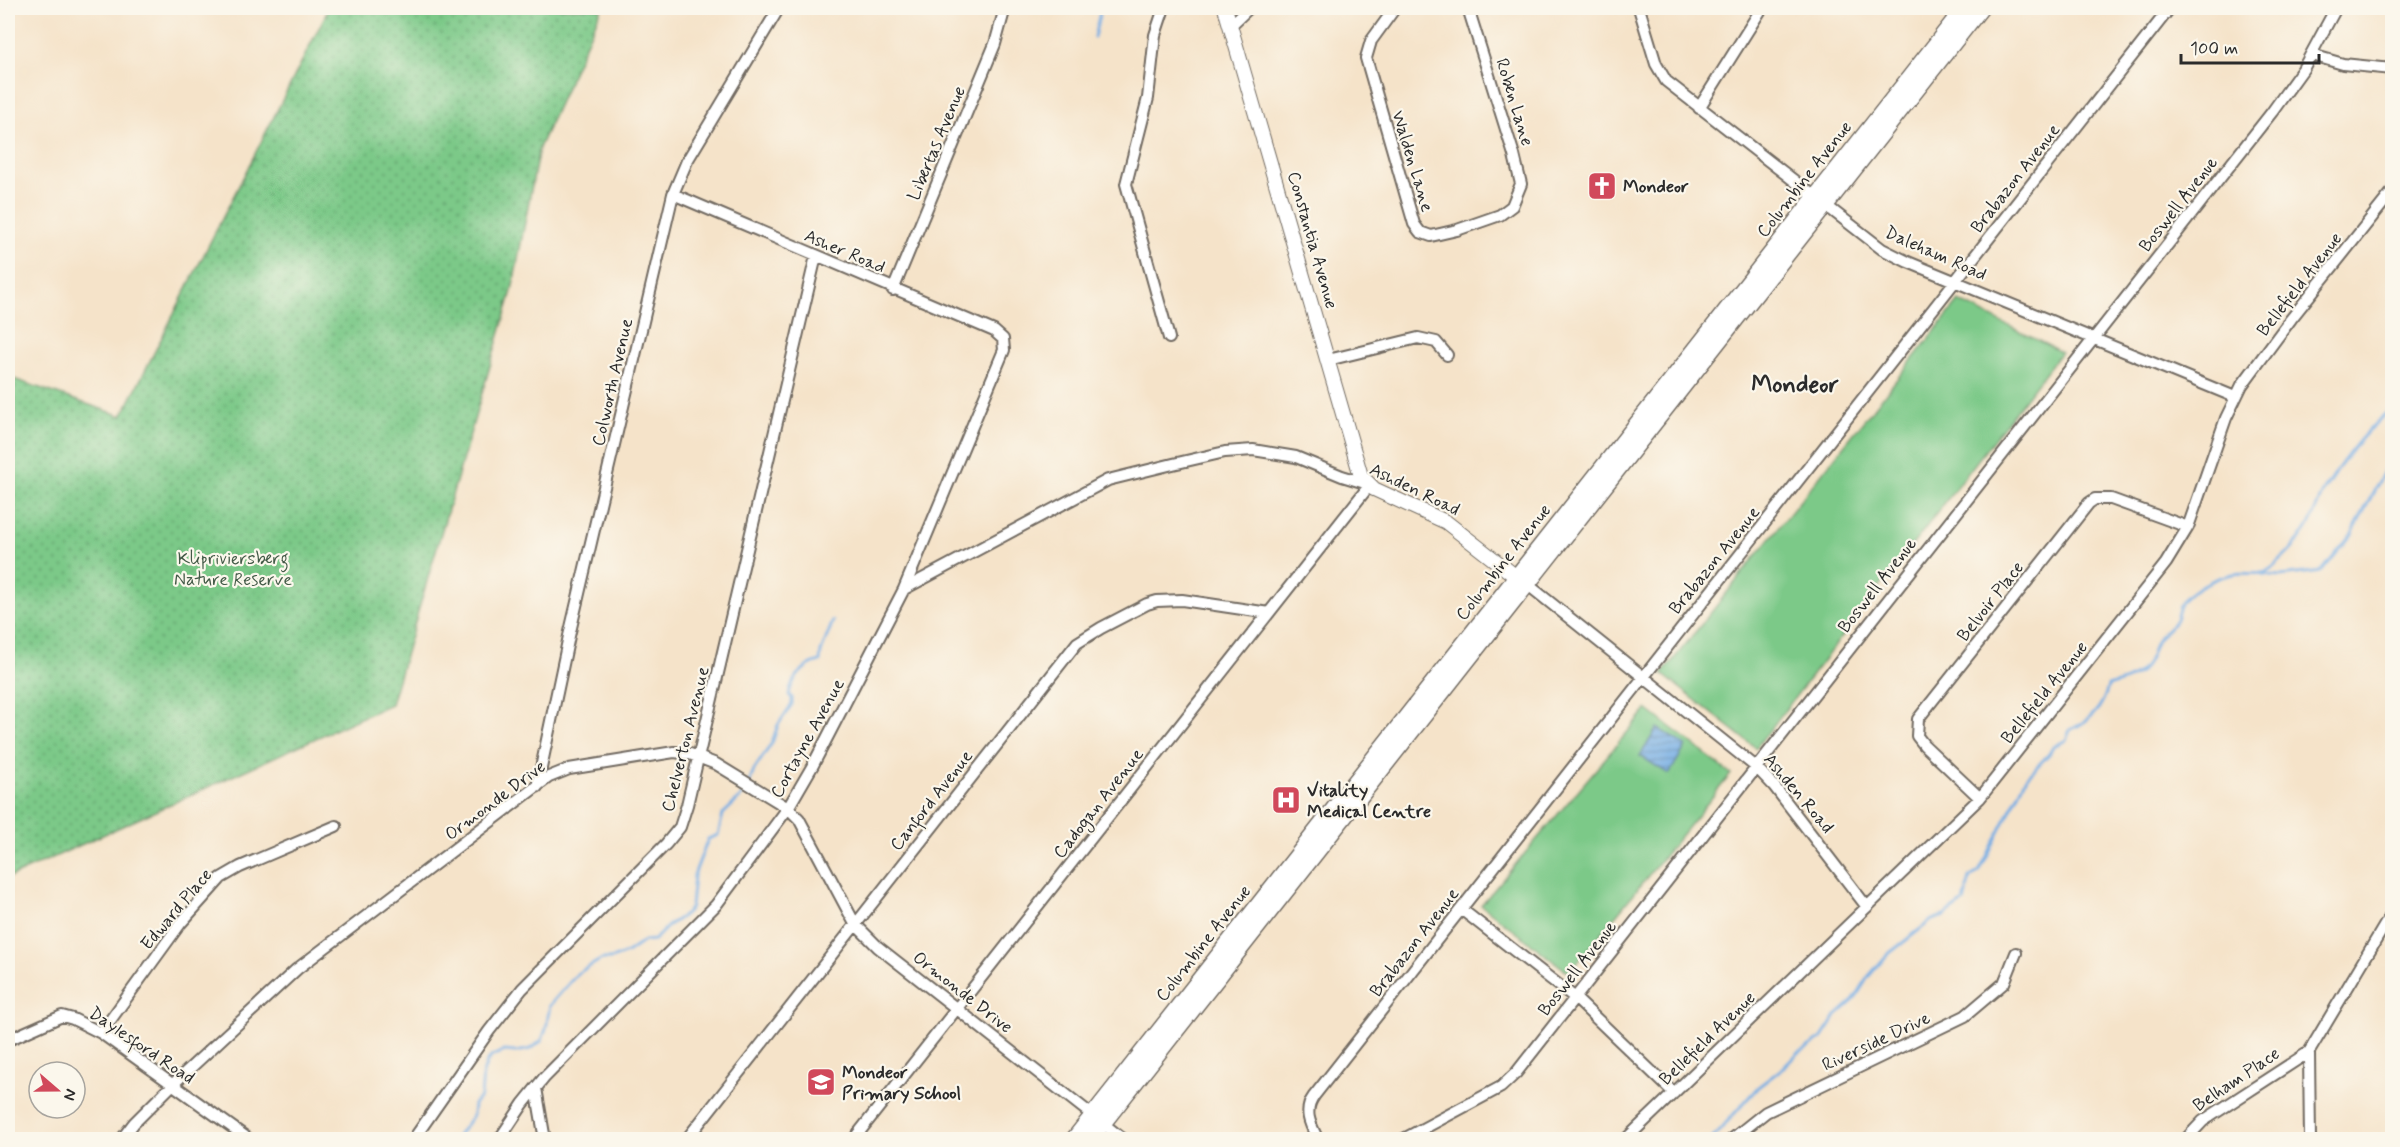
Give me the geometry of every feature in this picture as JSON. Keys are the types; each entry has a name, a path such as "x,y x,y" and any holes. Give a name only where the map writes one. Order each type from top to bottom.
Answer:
{"main road":[{"name":"Columbine Avenue","path":"1937,52 1964,8"},
{"name":"Columbine Avenue","path":"1073,1140 1097,1119 1937,52 1981,8"},
{"name":"Columbine Avenue","path":"1090,1140 1097,1119"}],"street":[{"name":"Colworth Avenue","path":"537,787 569,636 673,194 687,161 779,8"},
{"name":"Libertas Avenue","path":"893,290 995,44 1005,8"},
{"path":"1164,8 1155,35 1148,98 1126,184 1169,338"},
{"name":"Constantia Avenue","path":"1225,8 1358,469 1367,484"},
{"path":"1231,26 1249,8"},
{"name":"Walden Lane","path":"1395,8 1371,41 1366,58 1386,133 1416,229 1431,236 1457,230 1500,215 1512,206"},
{"name":"Roben Lane","path":"1468,8 1520,177 1518,193 1512,206"},
{"name":"Daleham Road","path":"1639,8 1661,76 1882,249 2235,397"},
{"path":"1699,108 1762,8"},
{"name":"Brabazon Avenue","path":"1318,1140 1308,1115 1309,1102 1641,677 2170,8"},
{"name":"Boswell Avenue","path":"1402,1140 1488,1094 1509,1080 2272,112 2312,55 2336,8"},
{"path":"2312,55 2343,64 2392,69"},
{"name":"Bellefield Avenue","path":"1625,1140 1980,798 2160,571 2188,527 2235,397 2251,371 2392,192"},
{"name":"Asher Road","path":"673,194 893,290 994,331 1003,339"},
{"name":"Chelverton Avenue","path":"413,1140 489,1031 522,989 676,832 687,805 816,256"},
{"path":"1328,360 1418,338 1436,342 1447,355"},
{"name":"Cortayne Avenue","path":"536,1088 621,999 716,905 788,808 813,765 904,590 1002,359 1005,347 1003,339"},
{"name":"Ashden Road","path":"904,590 1108,480 1225,453 1253,450 1296,457 1367,484 1446,522 1522,580 1756,767 1774,786 1867,907"},
{"name":"Cadogan Avenue","path":"853,1140 1269,613 1367,484"},
{"name":"Belvoir Place","path":"1980,798 1924,745 1917,736 1918,719 2089,503 2095,499 2111,499 2188,527"},
{"name":"Canford Avenue","path":"686,1140 1069,652 1084,638 1147,604 1166,600 1269,613"},
{"name":"Ormonde Drive","path":"121,1140 134,1123 172,1085 297,969 555,774 577,768 674,752 698,756 748,782 788,808 799,819 810,837 855,924 878,947 1124,1140"},
{"name":"Edward Place","path":"101,1033 180,924 221,878 240,867 336,826"},
{"path":"1461,909 1574,997 1674,1093"},
{"path":"2310,1140 2309,1052 2392,913"},
{"name":"Riverside Drive","path":"1731,1140 1766,1112 1965,1016 2004,983 2016,953"},
{"name":"Daylesford Road","path":"8,1040 62,1016 74,1019 101,1033 250,1140"},
{"name":"Belham Place","path":"2186,1140 2203,1121 2309,1052"},
{"path":"500,1140 536,1088"},
{"path":"536,1088 545,1140"}],"green space":[{"name":"Klipriviersberg Nature Reserve","path":"329,8 602,8 539,148 512,291 391,704 8,878 8,377 122,416"},
{"path":"1959,301 2061,352 1756,748 1662,674"},
{"path":"1647,709 1731,774 1569,973 1481,905"}],"water":[{"path":"1657,728 1686,746 1669,774 1640,756"}],"waterway":[{"path":"1094,37 1101,8"},
{"path":"1711,1140 1758,1087 1797,1054 1821,1039 1836,1016 1854,1000 1868,977 1887,955 1932,920 1944,916 1964,902 1970,877 1979,872 2027,777 2053,747 2066,740 2070,730 2095,713 2103,701 2108,686 2126,680 2141,671 2149,660 2156,641 2175,622 2185,598 2207,583 2227,575 2263,573 2286,555 2306,530 2324,490 2341,464 2365,434 2392,408"},
{"path":"2262,574 2280,576 2322,571 2352,534 2392,456"},
{"path":"455,1140 473,1115 474,1104 481,1096 483,1073 492,1056 505,1051 516,1052 531,1049 542,1040 550,1005 578,973 602,959 611,959 627,953 644,941 654,940 670,924 686,914 691,907 694,875 708,839 718,835 723,814 746,792 754,770 772,743 778,725 792,704 792,698 789,695 793,683 804,669 820,661 821,652 833,621"}],"place":[{"name":"Mondeor","path":"1602,186"},
{"name":"Vitality Medical Centre","path":"1286,800"},
{"name":"Mondeor Primary School","path":"821,1082"}],"district":[{"name":"Mondeor","path":"1795,384"}]}
